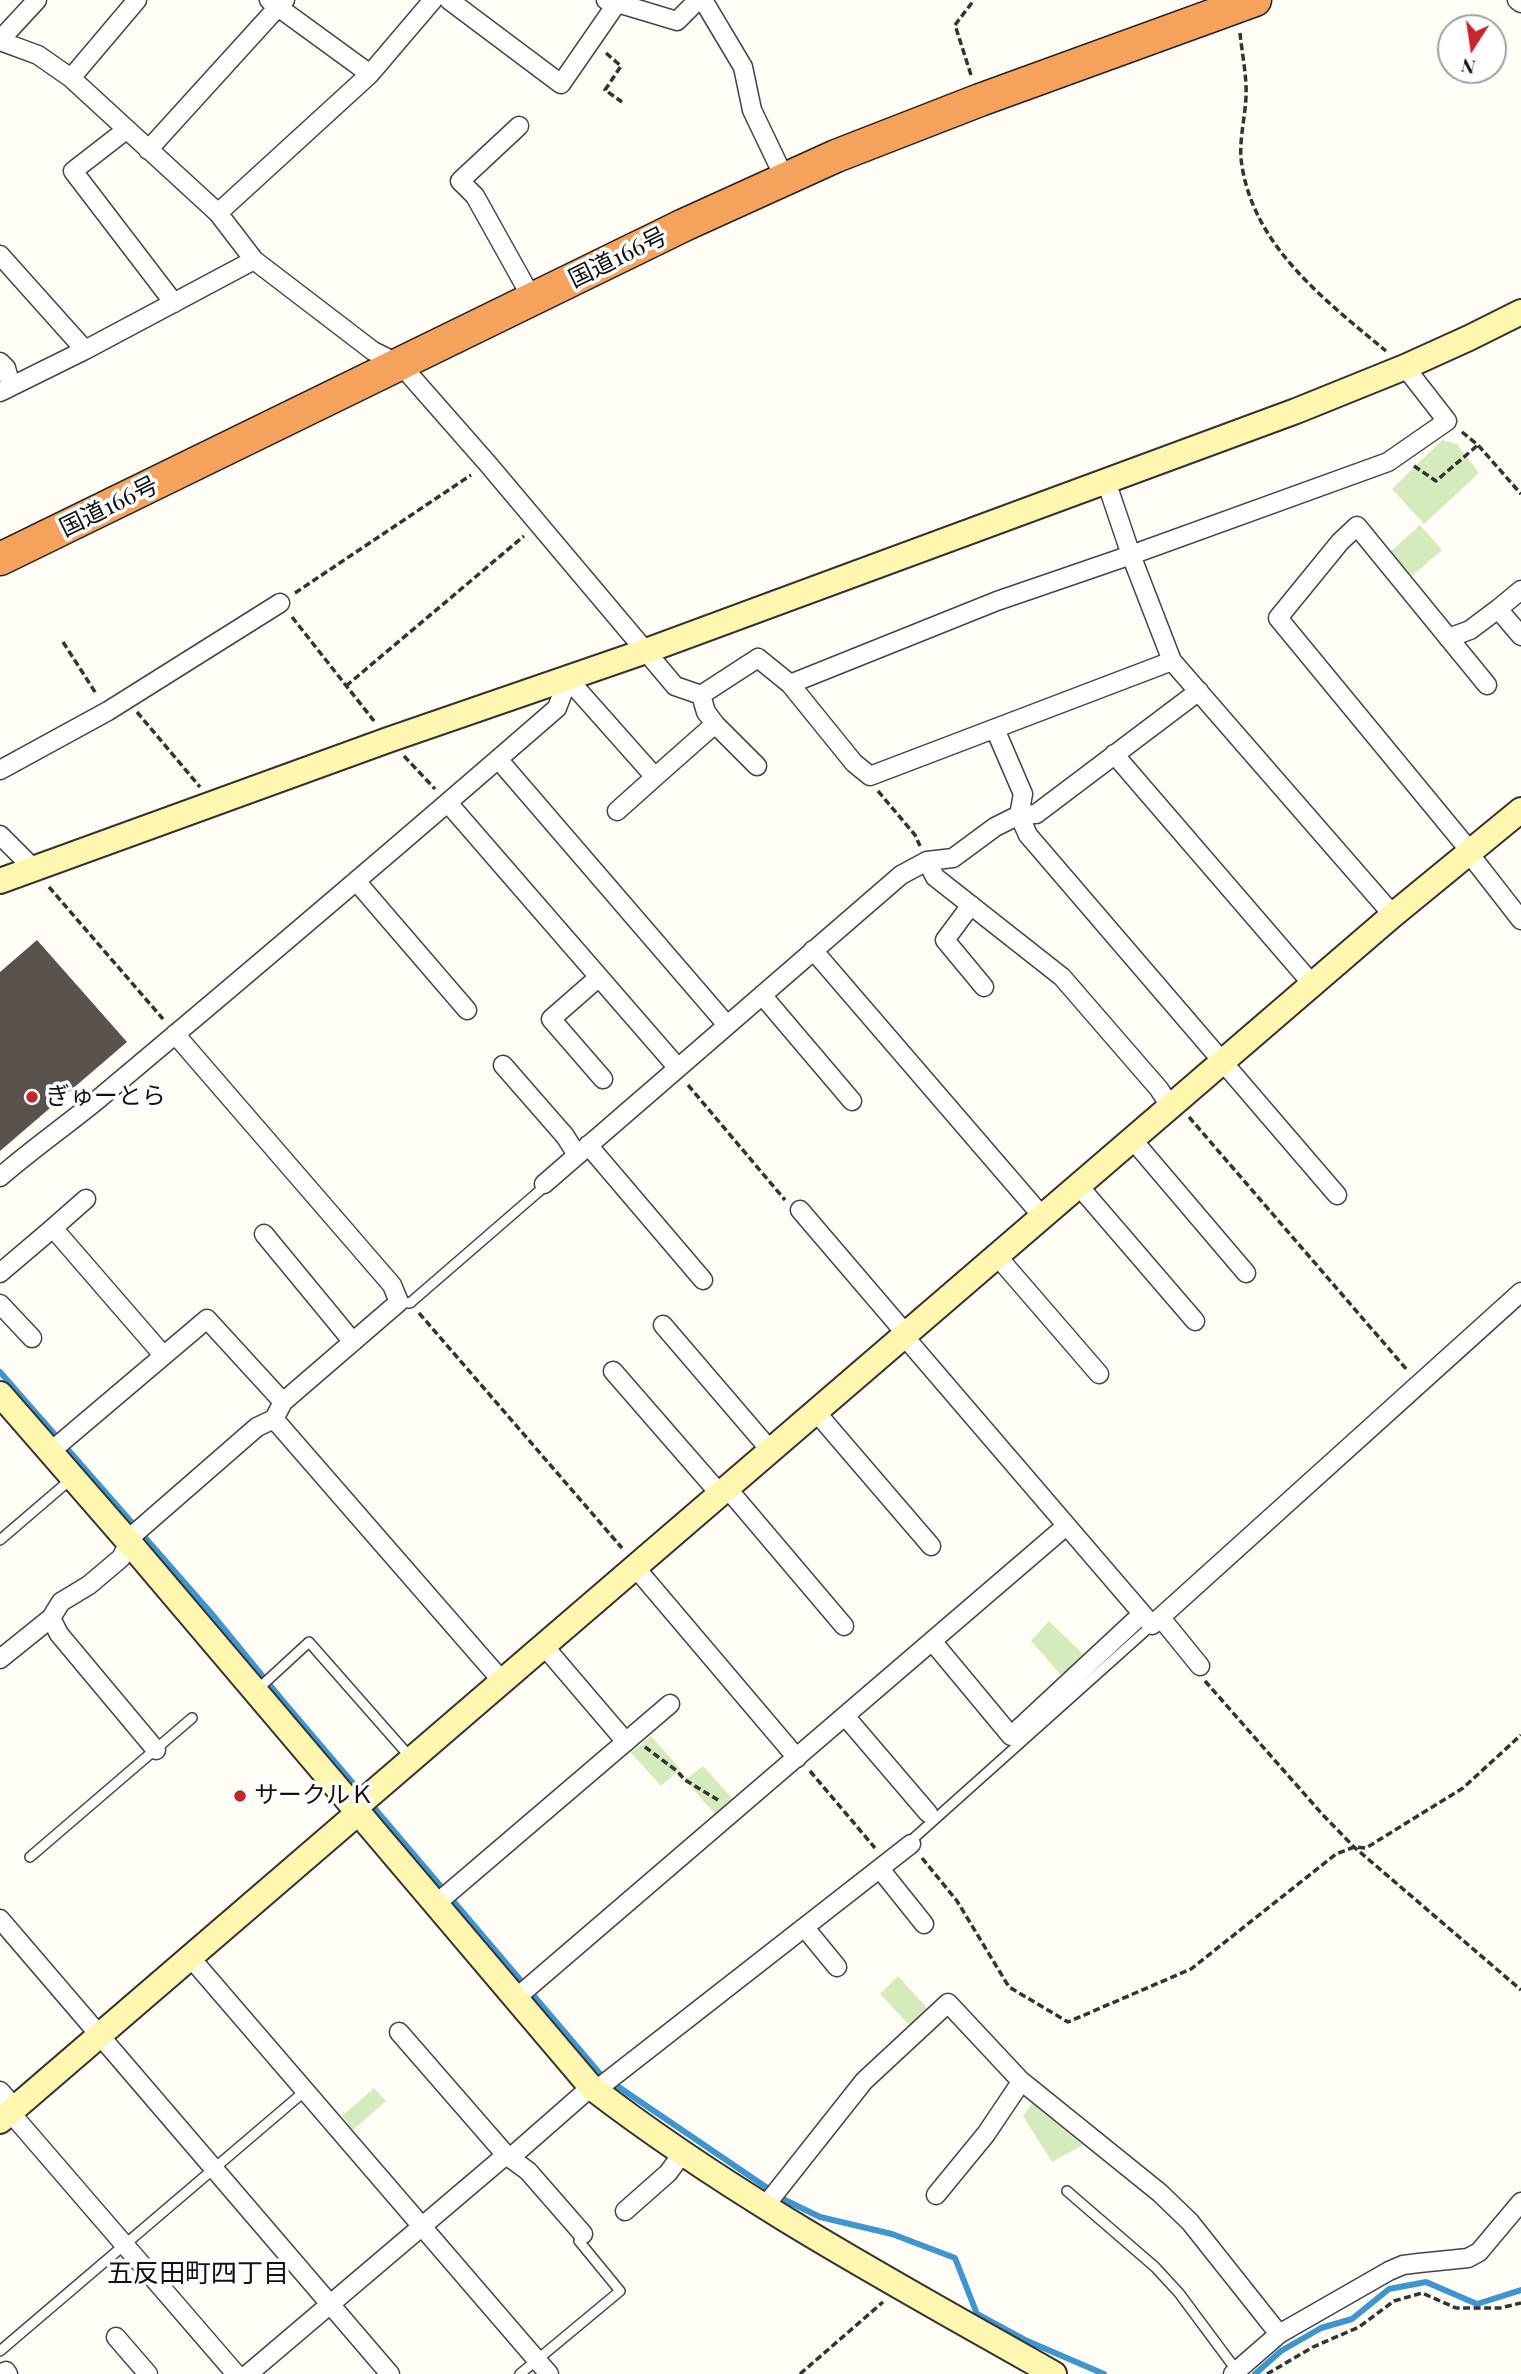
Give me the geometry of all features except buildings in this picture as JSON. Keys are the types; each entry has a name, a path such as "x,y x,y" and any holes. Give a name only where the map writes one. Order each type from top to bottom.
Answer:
{"highway":[{"name":"国道166号","path":"0,559 684,225 836,156 980,100 1246,3"}],"street":[{"path":"37,0 0,41 38,55 71,78 218,213 254,260 373,351 401,365 675,686 701,695"},
{"path":"71,78 137,0"},
{"path":"218,213 370,74 433,0"},
{"path":"449,0 561,84 591,40 611,2 677,21 701,0 743,67 752,110 785,179"},
{"path":"148,150 277,2 370,74"},
{"path":"519,126 460,181 475,195 533,300"},
{"path":"126,130 73,171 174,303"},
{"path":"0,255 85,350"},
{"path":"0,362 6,368 6,389 254,260"},
{"path":"0,881 388,740 646,651 1296,411 1405,367 1521,312"},
{"path":"790,684 997,601 1388,462 1447,421 1405,367"},
{"path":"1106,481 1172,662 1393,915"},
{"path":"1487,685 1357,526 1340,542 1278,618 1469,852 1521,920"},
{"path":"1448,638 1470,630 1521,590"},
{"path":"0,770 108,712 280,603"},
{"path":"1498,609 1521,636"},
{"path":"701,695 758,658 790,684 854,763 870,776 1172,662"},
{"path":"0,1177 30,1151 60,1131 176,1034 557,708 568,679"},
{"path":"568,679 655,777"},
{"path":"544,1184 901,875 927,861 953,858 995,827 1019,815 1036,814 1199,691"},
{"path":"701,695 706,712 715,724 757,766"},
{"path":"617,811 715,724"},
{"path":"995,729 1023,794 1019,815 1028,835 1338,1195"},
{"path":"1114,754 1313,985"},
{"path":"498,759 727,1025"},
{"path":"448,803 677,1069"},
{"path":"236,2374 6,2108 99,2036 412,1760 1041,1216 1393,915 1521,810"},
{"path":"0,835 33,868"},
{"path":"927,861 935,877 1062,977 1159,1089 1170,1107"},
{"path":"356,881 467,1010"},
{"path":"971,905 945,940 984,987"},
{"path":"813,950 1041,1216"},
{"path":"599,977 551,1019 603,1079"},
{"path":"762,995 852,1101"},
{"path":"0,1659 51,1618 61,1602 89,1585 121,1558 135,1534 257,1427 274,1419 283,1402 353,1342 405,1303 176,1034"},
{"path":"503,1065 565,1136 583,1150 703,1280"},
{"path":"1132,1139 1246,1273"},
{"path":"1078,1185 1195,1321"},
{"path":"0,1273 86,1199"},
{"path":"800,1210 1066,1526 1151,1619 1200,1666"},
{"path":"53,1228 163,1355"},
{"path":"264,1234 353,1342"},
{"path":"997,1256 1099,1374"},
{"path":"932,1641 1011,1736 1151,1619 1521,1292"},
{"path":"0,1304 32,1338"},
{"path":"58,1445 207,1319 283,1402"},
{"path":"663,1325 771,1451"},
{"path":"613,1371 844,1626"},
{"path":"6,1405 58,1445 73,1478 135,1534 602,2084 682,2154 772,2198 900,2286 1054,2374"},
{"path":"816,1412 931,1546"},
{"path":"274,1419 502,1682"},
{"path":"524,1991 1066,1526"},
{"path":"636,1566 798,1757"},
{"path":"51,1618 59,1634 156,1750"},
{"path":"544,1646 631,1738"},
{"path":"444,1897 670,1704"},
{"path":"845,1716 928,1813"},
{"path":"248,2374 508,2157 911,1844"},
{"path":"884,1866 924,1924"},
{"path":"0,1919 390,2374"},
{"path":"805,1928 837,1967"},
{"path":"190,1957 549,2374"},
{"path":"772,2198 864,2081 948,2003 1021,2082 1180,2212 1279,2334"},
{"path":"399,2032 508,2157 528,2171 583,2234"},
{"path":"936,2195 986,2134 1021,2082"},
{"path":"625,2211 668,2173 682,2154"},
{"path":"1235,2372 1279,2334 1389,2271 1411,2264 1468,2258 1479,2252 1521,2202"},
{"path":"116,2337 148,2374"}],"lane":[{"path":"405,1303 544,1187 544,1184"},
{"path":"0,1540 73,1478"},
{"path":"911,1844 915,1837 1151,1619"},
{"path":"263,1685 309,1642 412,1760"},
{"path":"30,1857 192,1718"},
{"path":"0,2351 305,2091"},
{"path":"1068,2191 1155,2267 1179,2293 1235,2372"},
{"path":"520,2374 620,2291 579,2241 583,2234"}],"path":[{"path":"974,0 955,24 980,100"},
{"path":"1246,3 1246,93 1241,163 1250,199 1280,252 1325,300 1405,367"},
{"path":"591,40 621,66 605,90 622,102"},
{"path":"1447,421 1478,445 1521,494"},
{"path":"1401,453 1408,463 1436,481 1478,445"},
{"path":"448,803 388,740 280,603 488,464"},
{"path":"346,686 539,524"},
{"path":"63,642 108,712"},
{"path":"127,700 200,787"},
{"path":"870,776 880,794 915,835 927,861"},
{"path":"33,868 176,1034"},
{"path":"677,1069 794,1211 800,1210"},
{"path":"1170,1107 1186,1113 1419,1383"},
{"path":"405,1303 636,1566"},
{"path":"1200,1666 1198,1673 1354,1847 1521,1990"},
{"path":"911,1844 957,1901 1009,1987 1068,2022 1191,1969 1336,1854 1354,1847 1366,1848 1463,1788 1521,1735"},
{"path":"631,1738 677,1771 685,1780 725,1805 732,1813"},
{"path":"798,1757 884,1866"},
{"path":"800,2374 900,2286"},
{"path":"1267,2374 1313,2347 1359,2327 1394,2301 1422,2293 1456,2308 1500,2308 1521,2302"}],"green space":[{"path":"1442,440 1457,444 1479,473 1424,524 1392,489"},
{"path":"1420,525 1442,550 1412,576 1389,553"},
{"path":"1049,1621 1085,1656 1061,1675 1031,1641"},
{"path":"651,1736 680,1769 661,1786 631,1753"},
{"path":"703,1766 733,1799 715,1814 685,1780"},
{"path":"898,1976 927,2008 909,2025 880,1994"},
{"path":"374,2088 386,2101 353,2130 342,2116"},
{"path":"1032,2103 1083,2145 1052,2162 1023,2116"}],"waterway":[{"path":"0,1372 211,1613 363,1795"},
{"path":"370,1803 601,2075 785,2200 820,2217 892,2234 955,2258 977,2314 1025,2340 1104,2374"},
{"path":"1255,2374 1281,2351 1321,2328 1352,2319 1389,2289 1426,2282 1477,2304 1521,2290"}],"place":[{"name":"ぎゅーとら","path":"32,1097"},
{"name":"サークルＫ","path":"240,1796"}],"district":[{"name":"五反田町四丁目","path":"198,2274"}]}
